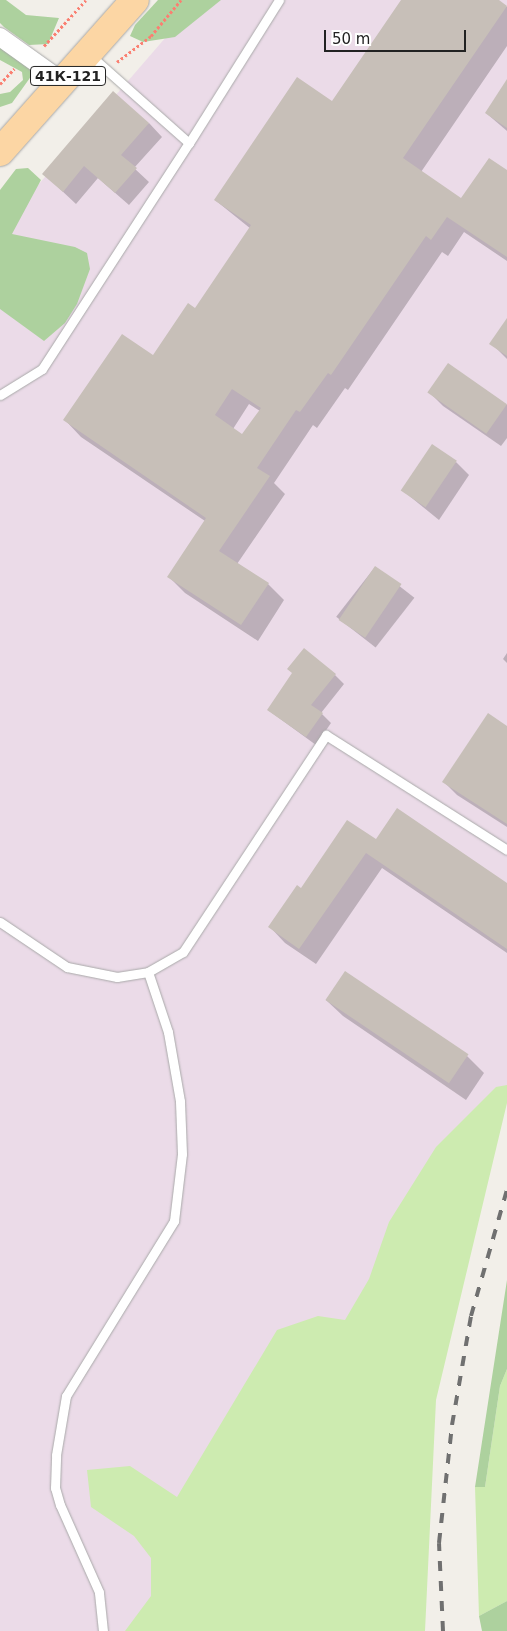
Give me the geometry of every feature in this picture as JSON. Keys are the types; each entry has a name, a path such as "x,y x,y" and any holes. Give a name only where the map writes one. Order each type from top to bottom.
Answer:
{"main road":[{"name":"41К-121","path":"0,152 135,0"}],"street":[{"path":"0,37 63,82"}],"lane":[{"path":"0,395 42,369 189,143 279,0"},
{"path":"88,54 189,143"},
{"path":"0,922 67,967 117,978 148,972 183,952 326,735 507,850"},
{"path":"103,1631 99,1592 60,1505 56,1488 56,1455 66,1396 174,1222 182,1154 180,1101 168,1032 148,972"}],"path":[{"path":"32,60 86,0"},
{"path":"109,71 130,49 152,36 181,0"}],"shaded area":[{"path":"198,0 507,0 507,1092 143,1631 0,1631 0,229"}],"green space":[{"path":"0,0 6,0 26,15 59,18 48,44 29,45 4,27 0,23"},
{"path":"158,0 221,0 175,37 143,42 130,36 135,25"},
{"path":"0,46 31,67 32,75 12,103 0,107 0,94 10,92 23,80 22,72 0,60"},
{"path":"28,168 41,180 12,234 75,247 87,253 90,269 77,304 65,323 44,341 0,309 0,190 16,169"},
{"path":"507,1085 507,1103 436,1400 425,1631 125,1631 151,1596 151,1558 134,1536 91,1507 87,1470 130,1466 177,1497 277,1330 318,1316 345,1320 369,1279 389,1222 436,1147 496,1087"},
{"path":"507,1280 507,1369 500,1386 485,1487 475,1487"},
{"path":"507,1369 507,1601 479,1616 475,1487 485,1487 500,1386"},
{"path":"507,1601 507,1631 482,1631 479,1616"}],"building":[{"path":"401,0 499,0 507,6 403,158 461,198 489,158 507,170 507,257 447,217 431,240 426,236 331,375 328,373 300,412 296,410 257,468 270,476 219,551 269,583 241,625 167,577 206,518 63,420 122,334 153,355 188,303 195,308 251,225 214,200 297,77 332,101","holes":["232,389 261,408 242,434 215,415"]},
{"path":"507,79 507,128 485,113"},
{"path":"113,91 149,123 121,155 137,168 115,193 84,166 63,192 42,174"},
{"path":"507,318 507,356 489,344"},
{"path":"448,363 507,404 486,434 427,392"},
{"path":"432,444 457,461 426,507 401,490"},
{"path":"375,566 402,584 365,638 339,620"},
{"path":"304,648 336,674 311,705 323,713 306,737 267,710 292,673 287,669"},
{"path":"488,713 507,726 507,824 442,782"},
{"path":"397,808 507,883 507,949 366,853 299,949 268,927 297,885 301,888 347,820 376,839"},
{"path":"345,971 469,1054 449,1083 325,1000"}],"railway":[{"path":"443,1631 439,1543 452,1425 471,1316 507,1190"}]}
